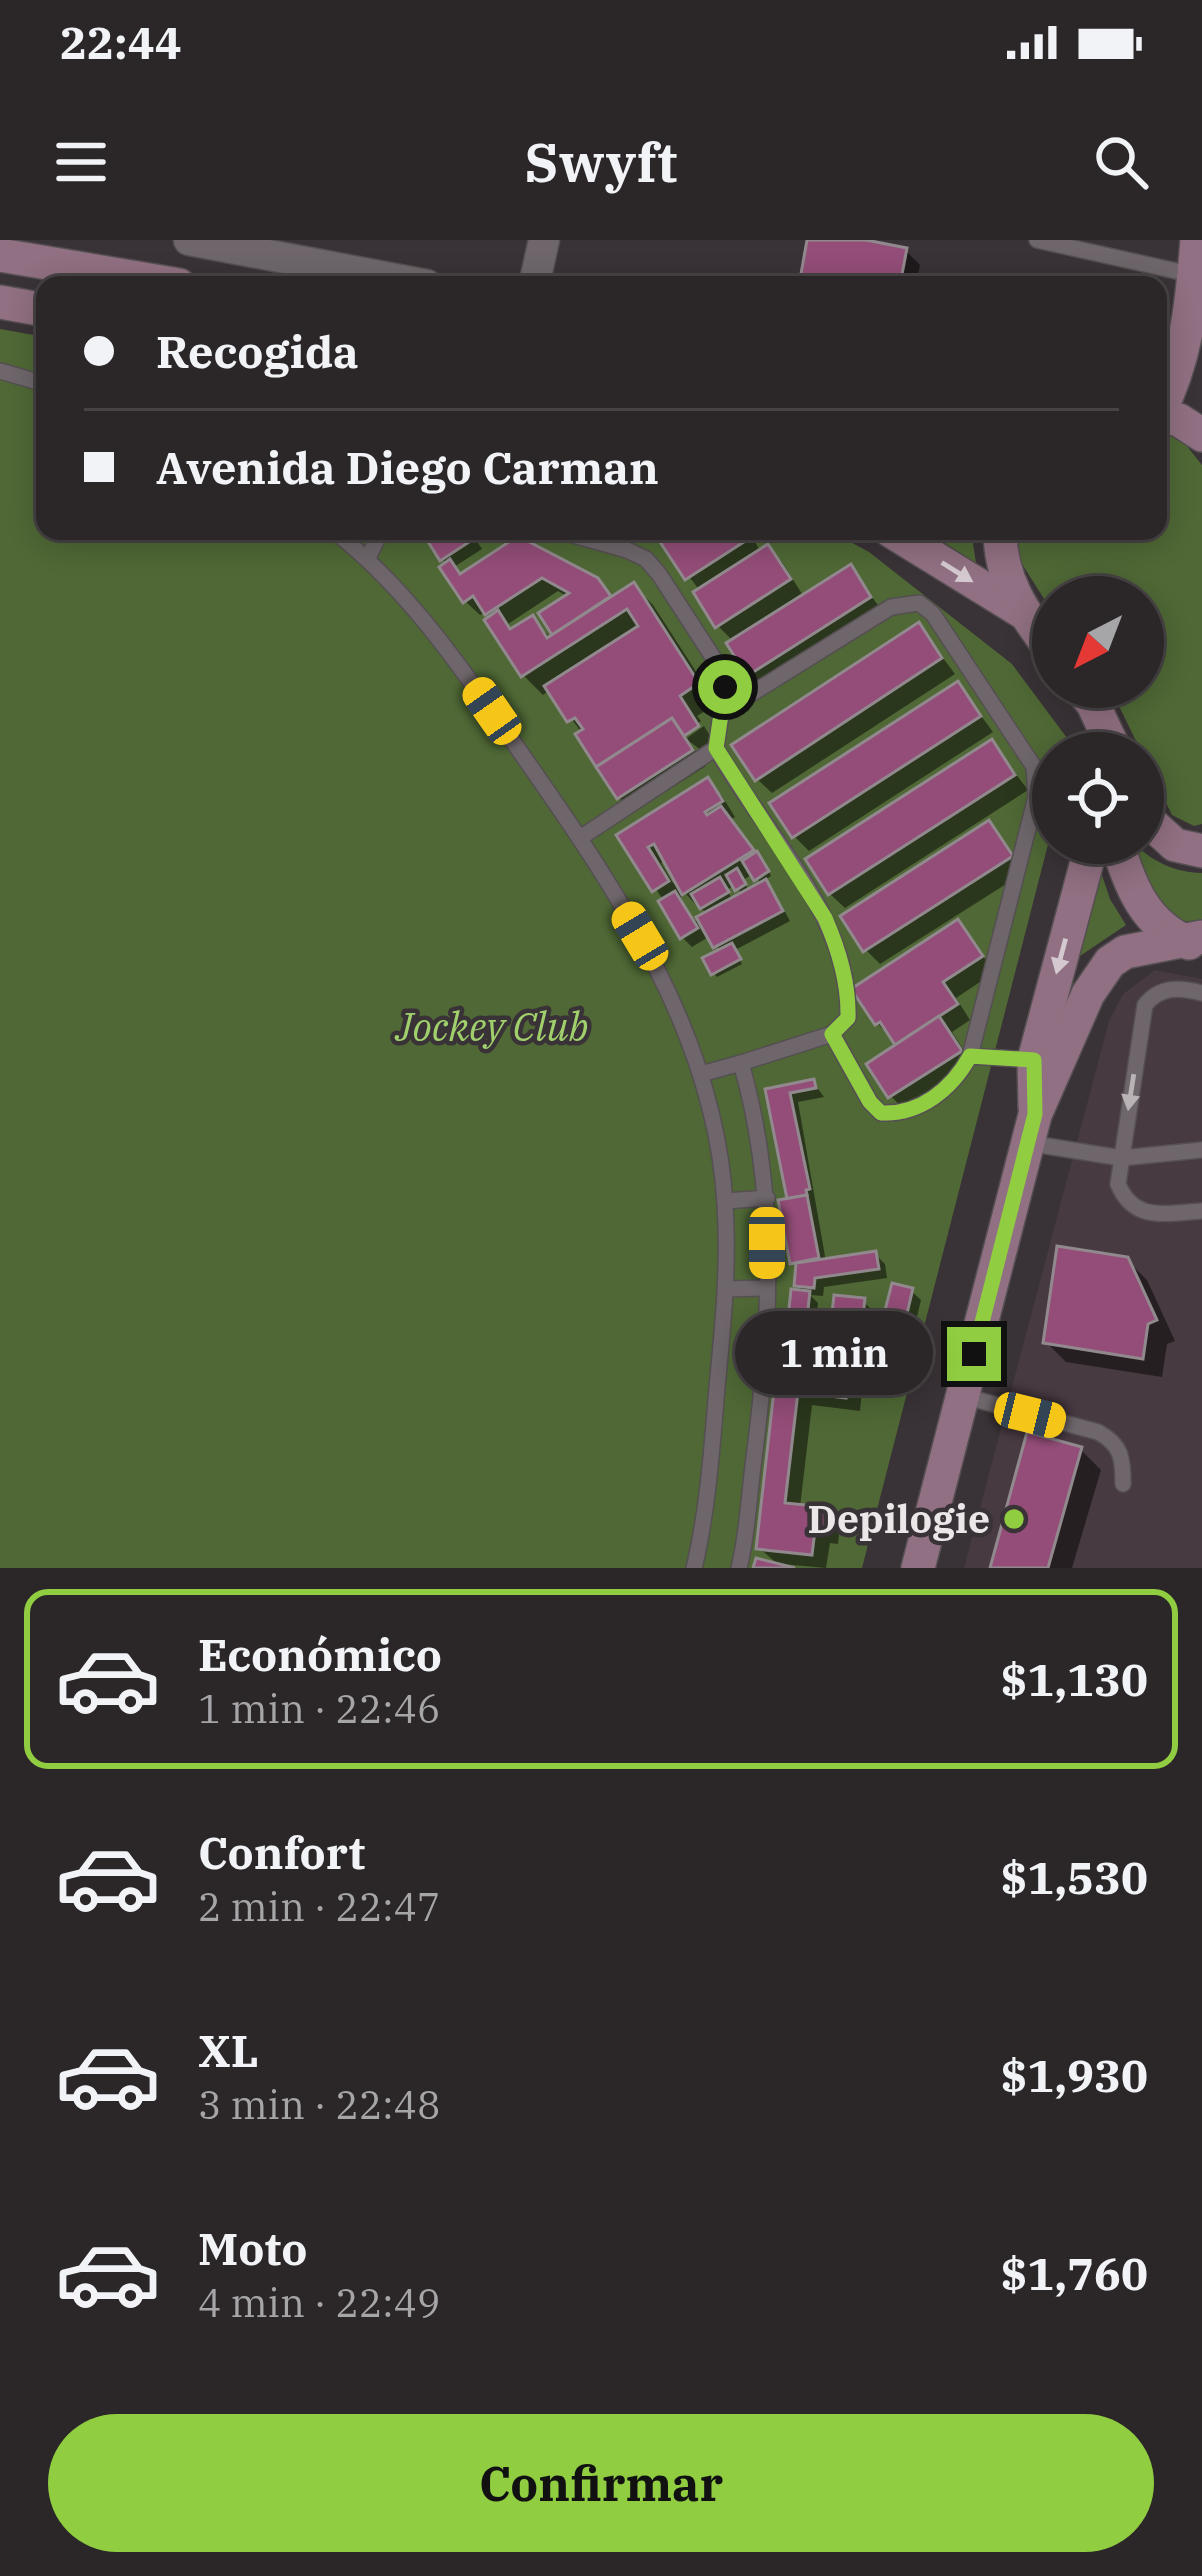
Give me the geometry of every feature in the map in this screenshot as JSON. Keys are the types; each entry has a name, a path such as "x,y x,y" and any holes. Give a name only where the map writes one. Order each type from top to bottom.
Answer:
{"main road":[{"path":"1180,421 1178,375 1197,240"},
{"path":"0,255 125,276"},
{"path":"0,302 36,308"},
{"path":"906,540 1024,613"},
{"path":"1001,540 1004,574 1032,624"},
{"path":"1164,835 1175,845 1202,851"},
{"path":"1032,1129 1034,1060 1086,864"},
{"path":"1125,864 1137,898 1151,917 1194,941"},
{"path":"918,1568 1032,1129 1088,994 1110,962 1125,952 1194,941"}],"street":[{"path":"189,240 379,276"},
{"path":"536,276 544,240"}],"lane":[{"path":"1037,240 1194,275"},
{"path":"0,371 36,381"},
{"path":"345,540 421,613 580,838 640,936 690,1039 725,1201 726,1288 694,1568"},
{"path":"368,558 377,540"},
{"path":"591,540 646,559 718,665 725,687 716,748 825,918 849,996 848,1018 832,1034 701,1074"},
{"path":"722,712 891,607 919,603 933,614 1034,766 1036,782 970,1056 947,1090 899,1114 881,1113 832,1034"},
{"path":"580,838 716,748"},
{"path":"1202,993 1169,988 1144,1005 1118,1184 1131,1207 1144,1214 1202,1211"},
{"path":"970,1056 1034,1060"},
{"path":"739,1568 759,1418 767,1288 767,1198 741,1063"},
{"path":"1032,1129 1121,1158 1202,1150"},
{"path":"725,1201 767,1198"},
{"path":"726,1288 767,1288"},
{"path":"963,1396 1098,1432 1114,1441 1123,1458 1123,1484"}],"shaded area":[{"path":"1155,970 1202,979 1202,1568 964,1568 1109,1021 1123,994"}],"green space":[{"name":"Jockey Club","path":"0,329 36,335 36,540 847,540 869,552 1012,664 1032,691 1032,708 1045,708 1063,732 1032,732 1032,864 1043,864 862,1568 0,1568"},
{"path":"1167,434 1186,445 1202,465 1202,824 1194,826 1172,815 1164,799 1164,732 1132,732 1120,708 1164,708 1164,576 1032,576 1032,580 1016,540 1167,540"},
{"path":"940,540 972,540 976,563"},
{"path":"1140,864 1202,873 1202,924 1172,915 1148,886"},
{"path":"1099,866 1110,899 1126,925 1077,958"}],"building":[{"path":"807,240 866,240 907,248 902,276 801,276"},
{"path":"427,540 472,540 440,561"},
{"path":"512,540 526,540 598,578 611,596 552,635 538,613 569,593 542,578 485,615 473,596 463,603 439,567 450,559 460,574"},
{"path":"663,540 747,540 685,580 660,542"},
{"path":"768,544 791,579 715,628 693,592"},
{"path":"851,564 871,597 747,676 726,643"},
{"path":"634,582 699,683 680,696 699,726 684,736 672,718 596,767 575,734 583,729 575,718 567,722 544,686 638,626 627,609 521,677 484,620 498,610 510,629 533,615 547,638"},
{"path":"919,622 942,658 755,781 731,745"},
{"path":"958,681 981,716 792,838 769,803"},
{"path":"672,718 693,750 617,799 596,767"},
{"path":"992,739 1015,775 828,895 805,859"},
{"path":"708,777 723,801 705,812 721,806 754,850 682,895 654,844 648,847 669,881 652,892 616,835"},
{"path":"989,820 1013,856 863,952 840,916"},
{"path":"757,851 769,871 754,881 742,861"},
{"path":"737,868 746,884 735,891 726,875"},
{"path":"720,877 729,892 700,909 691,894"},
{"path":"766,879 783,911 713,948 696,917"},
{"path":"675,891 698,928 680,939 658,901"},
{"path":"958,919 983,956 943,982 958,1004 895,1045 851,989"},
{"path":"732,943 741,959 711,975 702,958"},
{"path":"939,1016 962,1051 888,1098 866,1064"},
{"path":"814,1079 816,1088 790,1093 810,1189 807,1195 787,1199 765,1089"},
{"path":"807,1195 819,1258 790,1264 778,1200"},
{"path":"1057,1246 1128,1257 1157,1320 1148,1324 1143,1359 1043,1343"},
{"path":"876,1251 879,1269 815,1278 814,1288 794,1286 796,1263"},
{"path":"892,1283 913,1288 902,1335 880,1330"},
{"path":"791,1289 810,1291 805,1337 872,1344 870,1367 784,1358"},
{"path":"834,1295 865,1298 861,1334 830,1331"},
{"path":"777,1364 848,1372 846,1398 798,1392 785,1503 827,1507 824,1531 815,1530 812,1555 756,1549"},
{"path":"1027,1432 1082,1447 1048,1568 990,1568"},
{"path":"756,1558 795,1568 753,1568"}],"place":[{"name":"Depilogie","path":"1014,1519"}],"route":[{"path":"725,687 716,748 825,918 849,996 848,1018 832,1034 870,1102 881,1113 899,1114 947,1090 970,1056 1034,1060 1035,1114 974,1354"}]}
